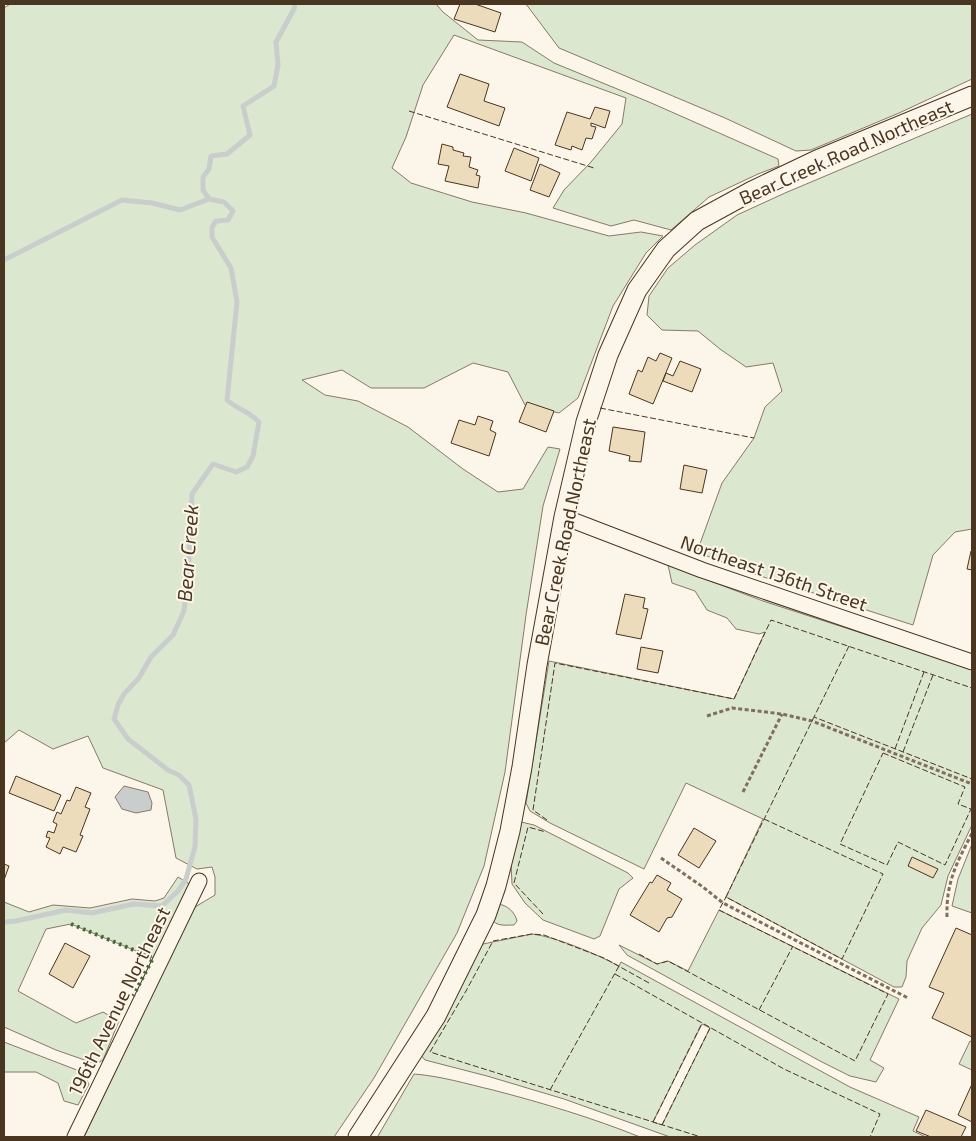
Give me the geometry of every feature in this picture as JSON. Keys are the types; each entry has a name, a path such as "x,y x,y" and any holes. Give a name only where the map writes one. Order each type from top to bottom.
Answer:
{"street":[{"name":"Bear Creek Road Northeast","path":"358,1137 436,1016 486,915 496,886 510,831 522,768 539,656 564,517 586,422 608,355 637,290 666,248 697,221 752,191 817,160 972,96"},
{"name":"Northeast 136th Street","path":"564,517 702,570 972,662"},
{"name":"196th Avenue Northeast","path":"75,1137 199,881"}],"path":[{"path":"707,716 732,708 782,714 812,721 972,784"},
{"path":"743,792 782,714"},
{"path":"947,917 946,902 951,876 972,833"},
{"path":"661,858 703,887 723,904 908,998"}],"green space":[{"path":"10,4 436,4 443,12 478,40 522,42 554,63 649,102 778,159 779,166 709,197 671,230 634,220 611,226 553,208 564,190 591,162 622,124 626,98 454,35 423,85 406,137 392,168 411,183 472,202 526,213 609,236 641,232 663,236 646,253 613,306 578,398 559,413 525,405 508,372 473,363 424,388 371,388 342,370 302,380 325,395 358,401 408,427 463,469 498,492 523,489 548,447 560,449 543,506 505,772 484,866 457,933 374,1078 334,1137 84,1137 189,918 195,907 215,895 215,877 212,867 197,869 176,858 163,790 103,768 88,736 53,749 19,730 4,743 4,8"},
{"path":"526,4 972,4 972,79 899,113 811,150 796,151 725,118 559,48"},
{"path":"972,114 972,529 955,532 933,555 913,625 748,572 697,552 722,483 754,438 765,407 782,391 773,363 746,367 698,331 662,330 647,315 649,296 668,268 695,245 737,215"},
{"path":"668,565 763,601 972,669 972,825 948,876 941,905 922,928 907,961 906,977 902,987 894,987 726,897 763,819 686,783 644,869 550,823 530,811 526,803 549,661 734,699 765,632 759,634 736,629 727,618 707,610 695,591 672,583"},
{"path":"521,822 534,825 628,873 633,878 619,889 600,936 594,939 543,920 525,903 512,884 511,864"},
{"path":"972,844 972,913 952,906 958,879"},
{"path":"178,877 191,885 153,958 71,924 46,929 18,991 76,1023 103,1012 119,1021 103,1060 96,1064 56,1050 4,1027 4,902 29,912 53,905 90,908 132,899 155,901 164,898"},
{"path":"498,904 507,907 512,912 517,921 514,925 501,925 493,921 491,918"},
{"path":"719,910 899,999 870,1060 884,1068 876,1082 850,1076 820,1061 627,955 619,945 657,964 668,961 688,971"},
{"path":"532,934 564,942 619,966 621,962 850,1087 919,1117 913,1131 926,1137 670,1137 564,1099 425,1060 420,1054 483,944","holes":["702,1024 710,1028 662,1125 653,1122"]},
{"path":"970,1041 972,1042 972,1070 959,1064"},
{"path":"4,1042 82,1072 89,1084 78,1105 64,1101 58,1083 36,1072 4,1072"},
{"path":"414,1074 454,1080 530,1100 586,1117 640,1137 378,1136"}],"shaded area":[{"path":"124,786 148,792 152,803 151,810 136,813 122,809 115,797"}],"building":[{"path":"460,4 475,4 501,13 495,32 454,19"},
{"path":"460,74 489,84 484,101 505,108 499,126 447,107"},
{"path":"595,107 610,111 605,128 591,123 591,126 596,127 592,139 586,138 582,150 572,146 571,150 555,145 567,112 590,119"},
{"path":"442,144 464,153 463,156 471,157 469,167 478,170 476,175 480,176 478,188 445,181 449,166 438,164"},
{"path":"514,148 539,158 531,181 505,171"},
{"path":"540,164 560,173 549,197 530,190"},
{"path":"660,353 672,358 653,404 629,394 638,370 642,372 648,357 656,361"},
{"path":"680,361 701,369 692,392 663,381 666,373 673,376"},
{"path":"527,402 554,411 546,432 519,422"},
{"path":"478,416 493,421 490,430 496,433 489,456 451,443 459,420 475,425"},
{"path":"613,427 645,432 641,462 629,461 630,456 609,451"},
{"path":"684,465 707,470 702,493 680,489"},
{"path":"972,551 972,570 967,569"},
{"path":"625,594 645,598 643,608 648,609 641,639 616,634"},
{"path":"641,647 663,651 658,673 637,669"},
{"path":"16,776 61,795 54,811 9,793"},
{"path":"76,787 91,793 85,807 90,809 80,835 83,836 76,852 63,847 60,854 46,847 50,838 46,837 48,831 54,833 57,824 53,822 57,812 61,814 67,800 70,801"},
{"path":"694,828 716,841 699,868 678,855"},
{"path":"912,857 938,869 933,878 908,866"},
{"path":"4,864 9,866 4,880"},
{"path":"657,875 671,883 667,890 682,899 672,917 667,918 659,932 630,915 650,882 652,883"},
{"path":"956,928 972,935 972,1037 932,1018 944,993 929,987"},
{"path":"65,943 90,956 73,988 49,974"},
{"path":"972,1084 972,1122 958,1115"},
{"path":"926,1110 966,1127 961,1137 931,1137 916,1131"}],"waterway":[{"name":"Bear Creek","path":"4,922 66,910 92,913 134,904 162,906 178,891 186,879 195,847 196,819 189,785 179,775 168,770 128,739 114,719 124,694 139,678 151,657 173,635 184,611 188,578 192,494 213,464 236,472 247,467 253,456 259,422 227,400 237,302 231,268 212,237 212,227 216,221 228,220 233,211 224,202 209,199 203,190 203,177 209,169 211,156 227,154 250,135 243,106 274,86 278,65 276,42 295,4"},
{"path":"4,260 122,200 152,203 180,210 209,199"}],"hedge":[{"path":"71,924 153,958 133,996"}],"fence":[{"path":"409,111 594,168"},
{"path":"600,408 754,438"},
{"path":"547,820 533,810 555,663 734,699 771,620 972,688"},
{"path":"849,646 814,717 972,779"},
{"path":"895,749 924,672"},
{"path":"903,752 933,675"},
{"path":"764,819 883,874 842,959 726,897 812,721 814,717"},
{"path":"883,753 965,787 958,804 971,809 945,865 898,842 887,865 840,844 883,753"},
{"path":"543,914 514,883 528,827 546,832"},
{"path":"639,954 657,964 668,961 855,1061 888,994 719,910 726,897"},
{"path":"649,983 604,958 544,935 532,934 493,941 430,1052 701,1137"},
{"path":"759,1010 793,946"},
{"path":"550,1090 619,966"},
{"path":"615,974 784,1069 880,1114 870,1137"},
{"path":"653,1122 702,1023"},
{"path":"662,1125 710,1028"}]}
